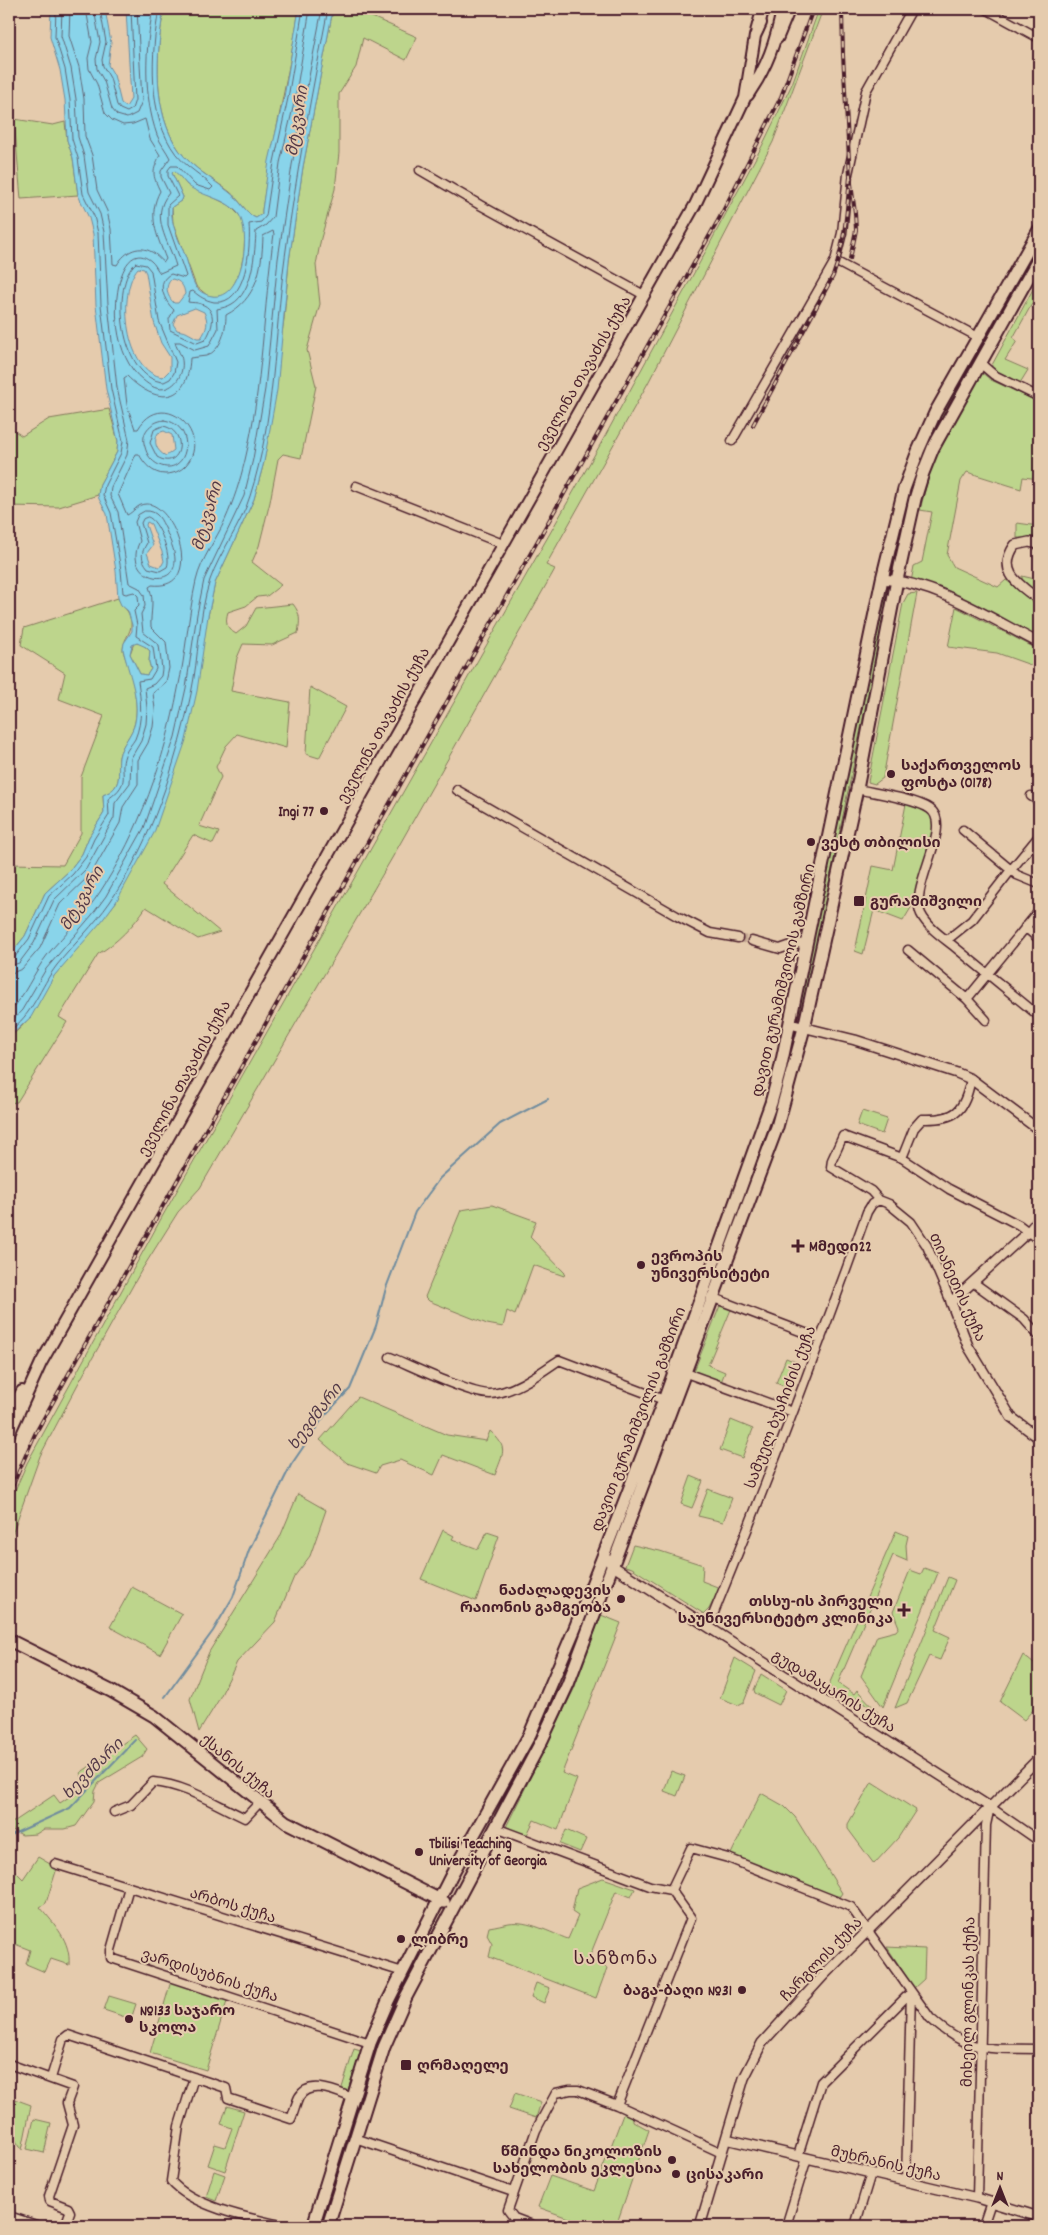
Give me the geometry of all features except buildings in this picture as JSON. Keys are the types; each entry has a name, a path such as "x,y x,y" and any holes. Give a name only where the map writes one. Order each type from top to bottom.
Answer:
{"main road":[{"path":"757,30 763,9"},
{"name":"ეველინა თავაძის ქუჩა","path":"745,98 757,30 768,9"},
{"name":"ეველინა თავაძის ქუჩა","path":"9,1434 41,1364 695,204 745,98 757,81 771,54 777,38 782,9"},
{"path":"777,38 789,9"},
{"path":"753,49 760,54 771,54"},
{"name":"დავით გურამიშვილის გამზირი","path":"313,2226 371,2043 439,1899 537,1720 664,1400 771,1103 790,1024 882,579 900,504 918,451 938,407 1039,230"},
{"name":"დავით გურამიშვილის გამზირი","path":"328,2226 380,2058 406,1996 496,1828 562,1699 777,1127 804,1028 856,789 897,580 923,473 933,448 1039,258"},
{"name":"ეველინა თავაძის ქუჩა","path":"9,1415 30,1376 41,1364"},
{"name":"ქსანის ქუჩა","path":"9,1640 140,1706 286,1822 454,1906"},
{"path":"380,2058 371,2043 387,2039"}],"street":[{"path":"732,441 835,261 842,233 848,174 866,91 912,9"},
{"path":"986,9 1039,38"},
{"path":"420,170 644,295"},
{"path":"835,261 978,337"},
{"path":"980,363 994,375 1039,397"},
{"path":"356,486 503,544"},
{"path":"1039,544 1029,542 1015,545 1008,561 1013,578 1039,600"},
{"path":"882,579 897,580 948,597 1039,643"},
{"path":"856,789 920,804 934,813 938,820 918,901 923,917 947,940 1039,1016"},
{"path":"457,790 677,916 710,933 738,938"},
{"path":"1031,796 1039,801"},
{"path":"963,830 1017,875 1039,884"},
{"path":"947,940 972,920 1039,836"},
{"path":"967,999 1039,911"},
{"path":"1025,927 1039,938"},
{"path":"752,941 780,949 797,943 807,945"},
{"path":"908,950 967,999 986,1020"},
{"path":"790,1024 858,1041 957,1072 971,1079 1039,1130"},
{"path":"971,1079 966,1099 954,1116 922,1119 914,1128 902,1158 949,1190 1029,1231 1039,1240"},
{"name":"თიანეთის ქუჩა","path":"902,1158 843,1136 832,1160 831,1167 871,1191 879,1200 903,1215 920,1232 936,1264 968,1346 1011,1417 1039,1438"},
{"name":"სამუელ ბუაჩიძის ქუჩა","path":"706,1625 711,1620 746,1535 867,1212 872,1204 879,1200"},
{"path":"951,1302 974,1283 1029,1231 1039,1219"},
{"path":"974,1283 1024,1319 1039,1336"},
{"path":"702,1294 821,1339"},
{"path":"390,1357 456,1384 490,1394 515,1387 558,1360 664,1400"},
{"path":"686,1372 793,1412"},
{"name":"გუდამაყარის ქუჩა","path":"601,1560 990,1807 1039,1841"},
{"name":"ჩარგლის ქუჩა","path":"700,2226 744,2078 762,2043 824,1974 1039,1758"},
{"path":"114,1812 131,1805 153,1782 166,1783 202,1795 213,1804 245,1818 259,1802"},
{"name":"მიხეილ გლინკას ქუჩა","path":"977,2198 986,1825 990,1807"},
{"path":"496,1828 650,1886 671,1890 691,1918 617,2105"},
{"path":"671,1890 691,1848 728,1858 851,1907 869,1929 930,2018 946,2033 966,2044 980,2047 1039,2049"},
{"name":"არბოს ქუჩა","path":"55,1864 403,1972"},
{"name":"ვარდისუბნის ქუჩა","path":"129,1887 111,1950 111,1958 371,2043"},
{"path":"786,2226 821,2082 911,1992"},
{"path":"906,2181 911,1992"},
{"path":"51,2078 63,2039 68,2035 226,2088 228,2098 292,2119 300,2096 306,2090 317,2087 353,2098"},
{"path":"9,2064 73,2087 67,2103 73,2125 49,2196 50,2201 68,2208 70,2212 65,2226"},
{"path":"194,2077 179,2126 171,2181 177,2188 224,2211 285,2226"},
{"path":"535,2226 514,2218 508,2210 536,2130 556,2093 578,2090 617,2105 722,2153"},
{"path":"355,2138 514,2192"},
{"name":"მუხრანის ქუჩა","path":"726,2139 977,2198 1039,2217"},
{"path":"855,2226 871,2173"},
{"path":"983,2226 991,2202"},
{"path":"9,2216 39,2226"}],"green space":[{"path":"164,9 299,9 262,214 256,218 230,192 190,162 179,150 170,135 164,118 158,82 159,44"},
{"path":"333,9 362,9 363,13 417,37 406,60 363,38 356,67 339,94 339,153 335,189 321,238 316,265 320,304 307,350 316,386 301,458 283,454 278,459 259,546 252,562 281,585 267,596 257,597 246,606 228,612 227,616 228,627 236,634 246,626 256,608 293,604 299,614 298,633 272,645 243,644 237,658 231,691 290,702 286,748 237,734 226,746 216,767 221,777 199,826 219,832 213,844 193,835 162,884 220,932 198,939 146,907 125,933 98,954 59,1017 67,1022 17,1102 9,1103 9,1037 24,1024 61,966 116,902 208,616 215,583 254,499 264,462 284,319 289,261 303,167"},
{"path":"819,9 823,9 773,142 648,383 546,565 555,569 392,858 200,1188 178,1212 141,1271 40,1456 9,1543 9,1504 27,1463 162,1217 604,438 700,262 762,146 792,84"},
{"path":"14,119 53,125 65,122 67,140 73,158 78,195 21,199"},
{"path":"176,171 187,185 229,205 243,219 245,229 244,253 240,272 227,294 219,297 208,296 196,286 173,223 172,207 182,200 183,197 172,173"},
{"path":"1039,237 1039,249 931,441 894,570 891,570 903,510 925,442"},
{"path":"1039,278 1039,291 1013,338 1017,341 1005,360 1028,370 1020,383 991,368"},
{"path":"981,372 991,380 1039,402 1039,479 1023,477 1021,489 967,472 961,481 947,555 954,567 998,587 1006,580 1039,605 1039,639 911,582 914,566 922,562 932,512 920,510 931,467"},
{"path":"109,409 118,441 117,452 100,484 98,495 59,507 9,506 9,427 22,436 49,419"},
{"path":"1017,523 1039,526 1039,538 1017,538"},
{"path":"1022,576 1039,580 1039,595 1022,582"},
{"path":"887,586 890,587 802,1014 798,1014"},
{"path":"917,593 883,778 875,784 868,782 903,603 908,594"},
{"path":"118,598 128,612 131,622 123,650 136,701 136,715 132,731 119,757 117,784 110,792 103,795 104,813 89,837 82,854 69,871 45,893 25,936 9,956 9,864 63,865 81,833 81,777 104,716 59,699 65,673 21,645 24,628"},
{"path":"956,607 1039,650 1039,668 997,653 948,647"},
{"path":"134,643 142,644 150,651 149,662 151,669 147,675 140,674 130,654"},
{"path":"310,687 346,707 319,758 306,754"},
{"path":"906,804 921,808 928,813 935,825 912,906 903,921 874,910 863,954 855,951 873,866 893,870"},
{"path":"793,1039 797,1040 790,1071 718,1268 714,1266 786,1067"},
{"path":"862,1111 887,1119 882,1134 857,1125"},
{"path":"492,1205 536,1221 530,1237 565,1273 564,1276 533,1265 515,1315 507,1311 503,1327 487,1324 429,1301 425,1297 461,1210"},
{"path":"721,1303 732,1307 708,1365 725,1372 721,1382 694,1371"},
{"path":"786,1358 798,1363 788,1388 776,1383"},
{"path":"358,1397 447,1435 486,1441 490,1431 500,1442 503,1451 495,1475 443,1455 434,1475 400,1460 380,1466 376,1473 347,1463 320,1440"},
{"path":"731,1420 753,1429 742,1458 720,1450"},
{"path":"691,1476 703,1481 692,1508 681,1504"},
{"path":"708,1489 732,1498 723,1522 698,1516"},
{"path":"298,1494 326,1510 310,1556 294,1577 275,1622 237,1662 218,1701 199,1732 190,1699 209,1652 280,1537"},
{"path":"443,1530 454,1536 452,1539 478,1549 487,1532 499,1536 476,1601 421,1579"},
{"path":"896,1531 908,1536 906,1545 907,1561 893,1555 838,1683 854,1694 857,1690 878,1712 856,1698 852,1704 827,1689"},
{"path":"633,1545 660,1551 703,1565 702,1581 720,1588 709,1609 704,1614 632,1568 625,1566"},
{"path":"924,1568 938,1573 883,1707 861,1676 877,1636 896,1631 899,1627 893,1612 910,1570 921,1574"},
{"path":"948,1577 955,1580 935,1630 950,1637 940,1660 929,1656 907,1703 895,1708"},
{"path":"132,1587 182,1614 160,1654 110,1627"},
{"path":"601,1615 621,1623 562,1773 577,1779 558,1830 534,1820 526,1837 505,1829 574,1689"},
{"path":"1023,1655 1039,1668 1039,1703 1024,1720 1000,1702"},
{"path":"735,1658 756,1671 744,1702 738,1705 720,1698"},
{"path":"761,1674 786,1690 779,1705 755,1693 754,1690"},
{"path":"135,1735 147,1749 142,1757 99,1783 95,1791 94,1801 76,1826 65,1829 44,1829 36,1834 22,1835 9,1828 9,1825 54,1795 60,1803 87,1785 80,1773"},
{"path":"671,1771 685,1776 677,1796 664,1791"},
{"path":"872,1782 916,1810 898,1838 874,1864 848,1829 848,1824"},
{"path":"761,1793 784,1806 795,1817 842,1893 840,1896 833,1897 730,1856"},
{"path":"566,1830 586,1839 580,1852 560,1844"},
{"path":"38,1857 57,1868 46,1903 40,1907 61,1934 69,1956 69,1965 51,1959 45,1972 26,1964 30,1950 15,1944 9,1948 9,1865 23,1879"},
{"path":"603,1878 635,1889 631,1897 616,1891 589,1958 607,1968 596,1998 489,1957 492,1944 487,1935 489,1927 509,1923 524,1923 568,1939 578,1916 572,1912 577,1888"},
{"path":"887,1947 925,1949 924,1979 914,1988"},
{"path":"171,1981 228,1998 206,2070 150,2053"},
{"path":"536,1983 550,1988 544,2003 531,1997"},
{"path":"109,1996 136,2004 131,2019 104,2010"},
{"path":"354,2049 361,2051 347,2093 341,2091"},
{"path":"515,2093 541,2102 536,2118 509,2109"},
{"path":"9,2097 31,2105 22,2150 9,2130"},
{"path":"227,2106 244,2111 225,2171 208,2165 215,2144 225,2147 232,2128 221,2124"},
{"path":"624,2112 633,2115 633,2121 649,2130 616,2226 590,2226 538,2207 550,2176 594,2191"},
{"path":"34,2119 51,2123 44,2153 27,2149"},
{"path":"214,2171 225,2175 216,2201 206,2197"}],"water":[{"name":"მტკვარი","path":"51,9 105,9 111,43 108,65 114,75 121,103 126,107 131,99 126,9 164,9 159,44 158,82 164,118 170,135 179,150 190,162 233,195 256,218 262,214 269,161 284,97 299,9 333,9 303,167 289,261 277,390 264,462 254,499 215,583 197,691 186,740 154,833 116,902 54,976 31,1017 9,1037 9,956 25,936 45,893 69,871 82,854 89,837 104,813 103,795 110,792 117,784 120,753 134,726 136,713 135,694 123,649 124,643 132,631 132,625 128,611 121,605 118,598 116,571 107,514 98,495 100,484 117,452 118,441 106,389 96,305 93,234 89,218 78,195 73,158 67,140 65,100 60,70 50,37","holes":["174,171 198,192 221,201 232,208 237,212 242,221 244,233 242,263 238,276 231,288 223,295 212,296 205,294 196,287 193,280 172,221 172,207 182,200 183,197 172,173","138,268 144,269 154,322 161,343 170,357 170,370 163,377 150,372 140,362 133,347 128,330 128,295 131,279","172,279 178,281 183,286 185,294 178,303 174,303 170,298 167,291 168,284","195,308 204,312 207,322 201,338 177,330 173,324 177,315","164,431 172,435 174,450 166,456 156,446 158,433","147,522 151,524 162,552 164,561 159,567 151,564 147,553 153,545 146,525","137,643 150,651 149,662 151,669 147,675 140,674 130,654 132,645"]}],"waterway":[{"name":"ხევძმარი","path":"165,1697 213,1631 233,1597 249,1550 291,1465 325,1415 350,1389 376,1326 386,1288 415,1212 440,1178 500,1124 548,1099"},
{"name":"ხევძმარი","path":"9,1836 70,1808 135,1740"}],"tunnel":[{"path":"738,938 752,941"}],"railway":[{"path":"9,1494 35,1434 720,217 781,97 813,9"},
{"path":"842,9 850,176 856,230 850,259"},
{"path":"753,425 833,276 843,239 850,176"}],"place":[{"name":"საქართველოს ფოსტა (0178)","path":"891,774"},
{"name":"Ingi 77","path":"324,811"},
{"name":"ვესტ თბილისი","path":"811,842"},
{"name":"გურამიშვილი","path":"859,901"},
{"name":"Mმედი22","path":"798,1246"},
{"name":"ევროპის უნივერსიტეტი","path":"641,1265"},
{"name":"ნაძალადევის რაიონის გამგეობა","path":"621,1599"},
{"name":"თსსუ-ის პირველი საუნივერსიტეტო კლინიკა","path":"904,1610"},
{"name":"Tbilisi Teaching University of Georgia","path":"419,1852"},
{"name":"ლიბრე","path":"401,1939"},
{"name":"ბაგა-ბაღი №31","path":"742,1990"},
{"name":"№133 საჯარო სკოლა","path":"129,2019"},
{"name":"ღრმაღელე","path":"406,2065"},
{"name":"წმინდა ნიკოლოზის სახელობის ეკლესია","path":"672,2160"},
{"name":"ცისაკარი","path":"676,2174"}],"district":[{"name":"სანზონა","path":"616,1958"}]}
